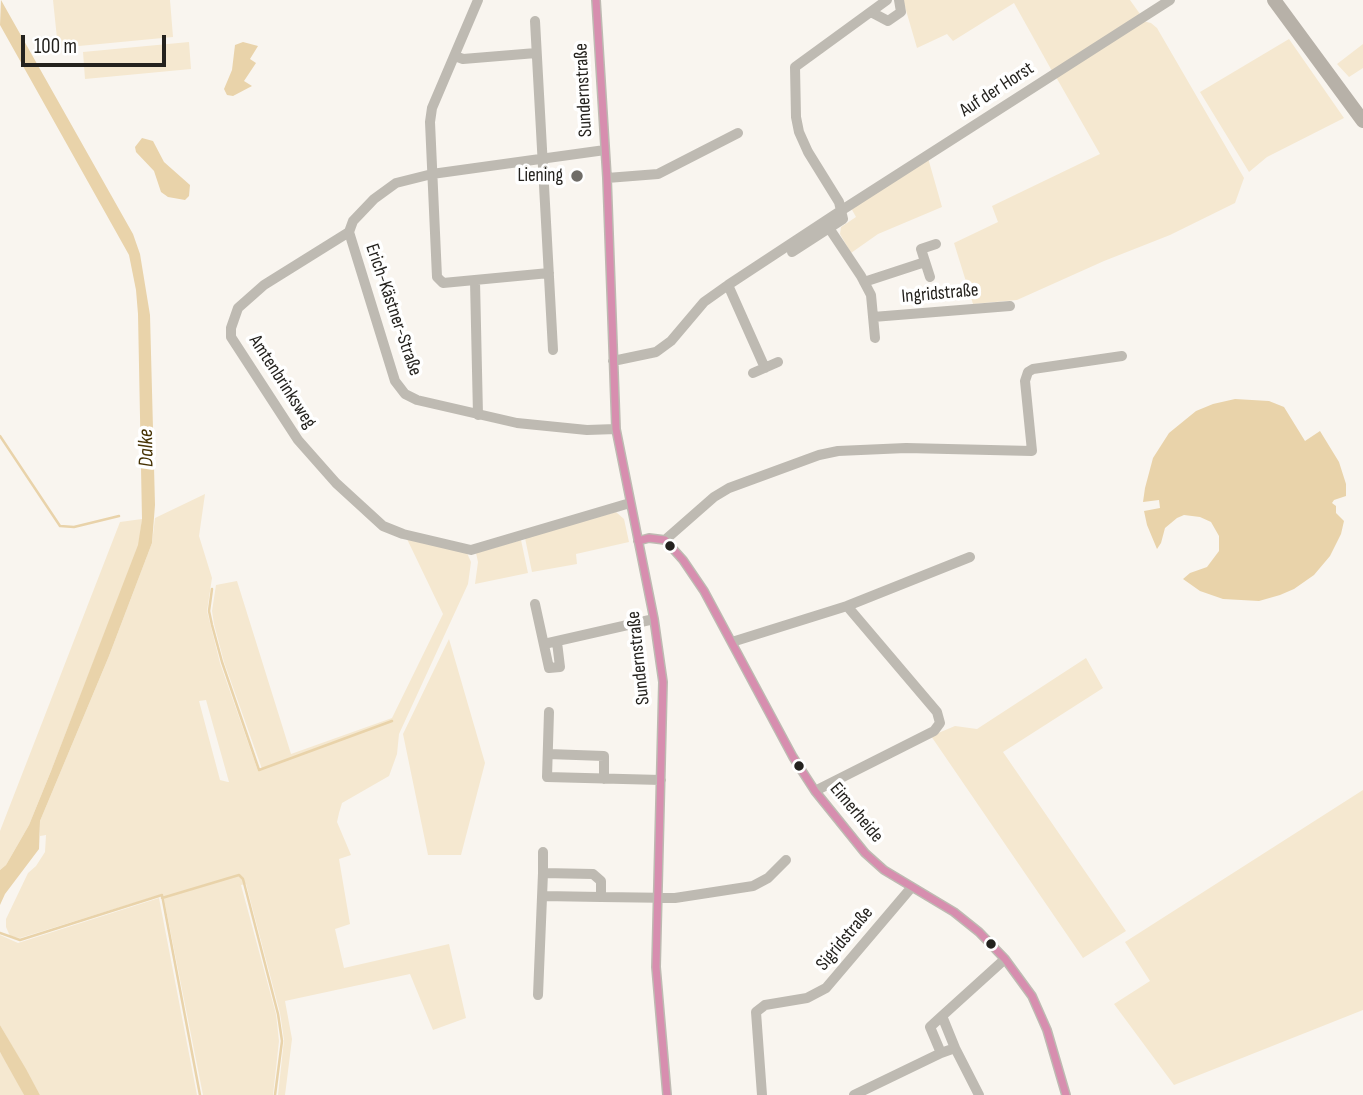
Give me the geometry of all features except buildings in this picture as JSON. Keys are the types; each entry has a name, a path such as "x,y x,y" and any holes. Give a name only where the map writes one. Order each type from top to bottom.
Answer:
{"main road":[{"path":"1274,0 1363,121"}],"street":[{"path":"478,0 432,108 429,122 437,277 443,283 549,273"},
{"name":"Sundernstraße","path":"596,0 607,178 616,429 654,619 663,682 656,967 667,1095"},
{"path":"842,209 799,132 795,67 887,0"},
{"path":"871,12 888,21 901,12 898,0"},
{"name":"Auf der Horst","path":"613,361 656,352 671,341 704,302 728,285 1170,0"},
{"path":"535,20 553,350"},
{"path":"455,56 463,59 536,54"},
{"path":"607,178 658,174 738,133"},
{"name":"Amtenbrinksweg","path":"605,149 432,174 389,187 353,221 349,232 264,285 238,308 231,328 231,337 298,440 336,483 383,526 403,534 471,550 630,503"},
{"name":"Auf der Horst","path":"770,258 787,255 843,219 842,209"},
{"path":"829,228 871,295 875,338"},
{"name":"Erich-Kästner-Straße","path":"349,232 395,381 405,394 417,400 478,415 559,428 616,429"},
{"name":"Ingridstraße","path":"930,277 921,248 936,244"},
{"name":"Ingridstraße","path":"864,282 925,262"},
{"path":"475,281 478,415"},
{"path":"728,285 765,368"},
{"name":"Ingridstraße","path":"873,317 1010,306"},
{"path":"638,541 649,538 665,540 714,497 729,488 819,455 838,451 906,448 1032,451 1025,381 1028,372 1033,369 1122,356"},
{"path":"753,373 778,362"},
{"name":"Eimerheide","path":"665,540 694,574 793,757 815,791 865,853 884,870 954,912 979,932 1005,959 1032,996 1047,1030 1066,1095"},
{"path":"732,642 847,606 970,557"},
{"path":"535,604 549,668 560,667 557,642"},
{"path":"815,791 934,731 940,723 937,712 847,606"},
{"path":"544,645 654,619"},
{"path":"549,712 547,777 661,780"},
{"path":"548,754 604,756 604,779"},
{"path":"538,995 543,852"},
{"path":"543,896 675,898 753,886 768,878 786,860"},
{"path":"543,873 593,874 601,881 601,897"},
{"name":"Sigridstraße","path":"762,1095 756,1012 765,1005 807,998 826,989 911,888"},
{"path":"941,1053 930,1027 1005,959"},
{"path":"942,1016 979,1095"},
{"path":"853,1095 871,1091 955,1048"}],"shaded area":[{"path":"53,0 170,0 173,37 58,48"},
{"path":"903,0 1130,0 1140,14 1052,71 1014,3 953,41 947,34 917,48"},
{"path":"1143,21 1157,28 1244,178 1235,203 1170,235 1017,300 973,304 954,243 998,222 992,206 1100,154 1056,77"},
{"path":"1289,39 1344,118 1267,157 1249,172 1200,92"},
{"path":"189,42 191,69 85,79 83,52"},
{"path":"1363,44 1363,68 1349,77 1337,64"},
{"path":"928,158 942,207 878,234 851,253 840,234 841,227 856,217 851,208"},
{"path":"205,494 199,536 212,578 207,611 220,663 258,771 262,769 224,662 214,624 212,611 216,585 237,581 291,754 392,718 443,614 407,539 467,553 471,562 468,584 399,734 397,754 389,776 342,803 337,822 351,855 339,859 350,924 335,929 344,968 449,944 466,1018 433,1030 410,974 285,1001 292,1039 285,1095 278,1095 284,1040 280,1013 246,884 241,885 276,1014 279,1041 273,1095 203,1095 163,894 20,938 10,936 6,927 6,919 28,873 45,852 46,835 40,836 40,821 109,656 152,543 155,518","holes":["206,700 229,782 220,780 199,701"]},
{"path":"616,512 624,519 629,542 576,554 577,564 532,572 525,538"},
{"path":"142,519 139,545 51,771 29,825 6,865 0,870 0,831 120,522"},
{"path":"521,540 528,573 475,584 478,562 476,553"},
{"path":"449,639 485,763 461,855 428,855 403,734"},
{"path":"1086,658 1103,688 1003,752 1126,931 1083,958 931,736 955,726 977,729"},
{"path":"1363,790 1363,1010 1174,1085 1114,1004 1150,981 1125,942"},
{"path":"159,898 197,1095 40,1095 0,1025 0,935 18,943"},
{"path":"0,1052 14,1074 24,1095 0,1095"}],"water":[{"name":"Dalke","path":"1,0 133,234 140,254 150,315 155,505 152,543 109,656 40,821 39,849 5,894 0,905 0,870 6,865 29,825 51,771 138,545 142,519 138,314 129,255 0,25"},
{"path":"243,42 258,46 250,59 256,63 244,81 252,86 233,96 227,95 224,89 232,70 235,45"},
{"path":"142,138 153,141 164,162 190,185 189,196 185,200 168,197 161,192 154,171 136,152 135,147"},
{"path":"1235,399 1269,401 1284,407 1305,441 1320,431 1339,462 1346,484 1346,496 1332,503 1336,506 1336,513 1344,521 1330,556 1314,575 1294,589 1259,601 1223,599 1200,591 1183,579 1190,573 1207,567 1219,551 1219,536 1211,522 1184,515 1177,518 1165,528 1157,549 1144,511 1160,508 1159,500 1143,502 1153,458 1169,433 1196,411"},
{"path":"0,1025 40,1095 24,1095 0,1052"}],"waterway":[{"path":"0,436 60,526 74,527 119,516"},
{"path":"212,589 209,611 212,625 259,770 392,721"},
{"path":"162,898 239,875 243,879 278,1014 282,1041 275,1095"},
{"path":"0,933 20,940 162,895 200,1095"}],"transit line":[{"path":"596,0 607,178 616,429 654,619 663,682 656,967 667,1095"},
{"path":"638,541 649,538 665,540 683,560 704,591 793,757 815,791 865,853 884,870 954,912 979,932 1005,959 1032,996 1047,1030 1066,1095"}],"place":[{"name":"Liening","path":"577,176"}]}
